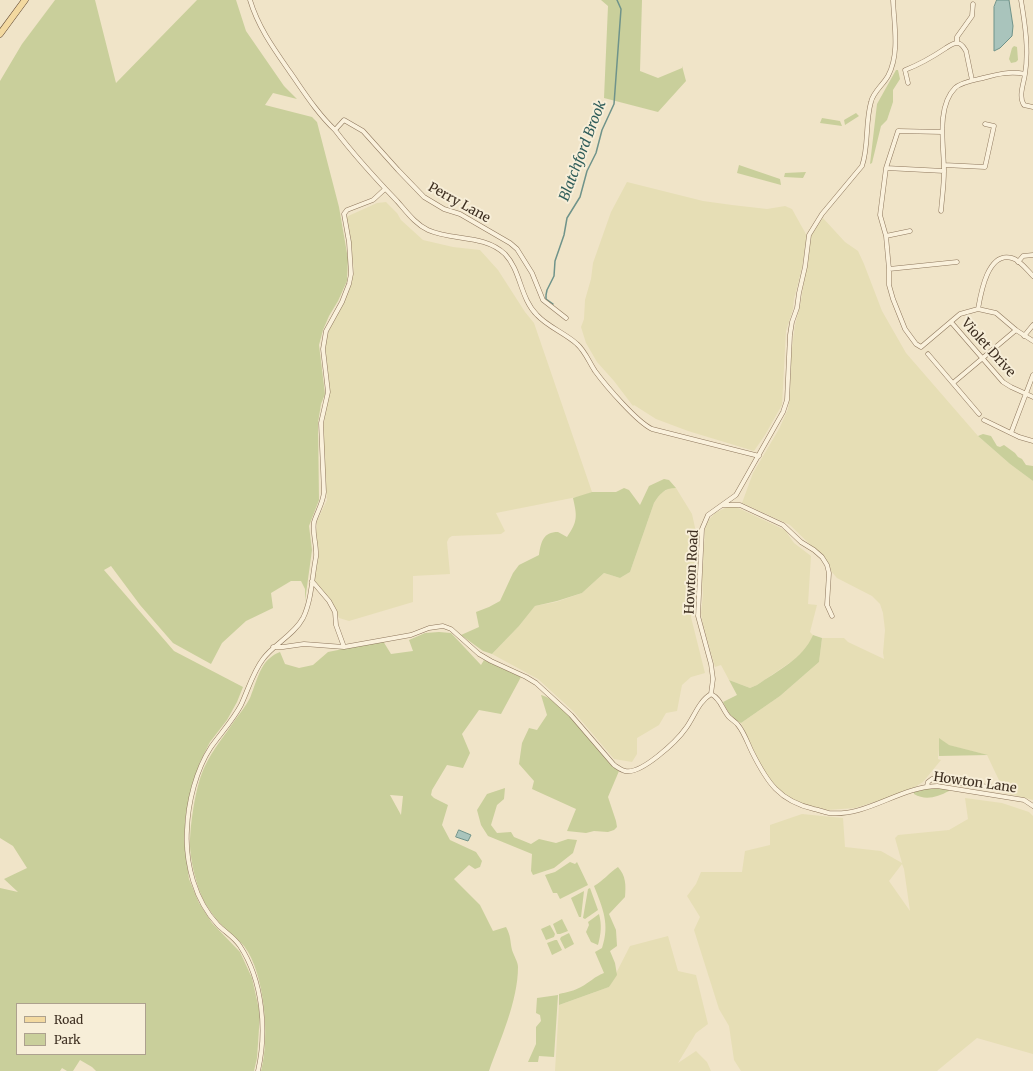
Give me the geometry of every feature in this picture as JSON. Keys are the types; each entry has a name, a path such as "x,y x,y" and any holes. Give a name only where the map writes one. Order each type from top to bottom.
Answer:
{"main road":[{"path":"0,34 25,0"}],"street":[{"path":"250,0 254,13 269,42 315,106 385,189 412,218 426,229 435,233 487,243 504,253 514,267 524,297 537,315 577,344 607,386 640,422 652,429 759,456"},
{"name":"Howton Road","path":"711,694 713,679 711,664 698,616 702,529 708,515 736,495 779,422 787,400 790,335 805,267 809,235 822,214 862,166 865,157 871,100 887,77 892,64 895,46 893,0"},
{"path":"1021,0 1026,37 1027,62 1022,91 1022,102 1024,105 1033,107"},
{"path":"957,43 957,37 972,16 973,4"},
{"path":"957,43 964,47 966,51 972,80"},
{"path":"908,83 905,70 929,60 957,43"},
{"path":"941,211 944,171 942,132 947,98 956,87 972,80 1004,73 1014,72 1025,74"},
{"name":"Perry Lane","path":"335,130 344,120 353,123 364,131 424,197 444,209 460,214 510,243 517,249 532,273 543,300 566,318"},
{"path":"944,165 985,167 994,126 985,124"},
{"path":"942,132 898,131 886,168 880,215 886,236 889,285 905,329 918,346 921,347 960,314 978,309 996,313 1016,330 1033,341"},
{"path":"886,168 944,171"},
{"path":"258,1071 261,1058 261,1001 248,961 239,944 218,926 197,893 190,862 187,831 190,804 204,760 211,747 232,720 241,705 261,661 274,646 299,624 308,603 316,549 314,529 315,521 323,501 324,492 321,423 328,392 323,349 326,331 342,302 351,274 349,242 344,214 347,210 373,200 385,189"},
{"path":"886,236 910,231"},
{"path":"1018,262 1023,256 1033,255"},
{"path":"978,309 988,273 994,262 1004,257 1011,257 1033,276"},
{"path":"889,269 957,262"},
{"name":"Violet Drive","path":"951,322 1002,382 1033,397"},
{"path":"1024,336 1033,325"},
{"path":"953,383 1016,330"},
{"path":"928,354 979,414"},
{"path":"1010,433 1033,375"},
{"path":"984,420 1010,433 1033,441"},
{"path":"736,495 736,502 740,505 783,525 801,542 822,557 827,565 829,573 827,605 832,616"},
{"path":"723,505 740,505"},
{"path":"312,581 329,601 335,612 336,625 344,647"},
{"path":"274,646 283,647 304,644 344,647 411,634 429,628 442,626 451,628 479,654 536,683 571,715 614,765 626,772 646,764 674,743 686,729 705,697 711,694"},
{"name":"Howton Lane","path":"711,694 717,697 729,718 739,726 757,763 772,786 784,796 803,807 829,813 846,812 863,808 908,791 926,786 937,786 1024,800 1033,806"},
{"path":"926,786 928,782 936,778 946,781 1003,789"}],"shaded area":[{"path":"627,182 703,201 767,209 785,206 792,209 807,236 793,309 786,331 782,405 754,451 688,431 656,419 634,405 633,406 597,362 586,343 581,327 584,319 585,300 591,279 593,263 611,212"},
{"path":"386,202 397,213 401,220 423,240 453,247 480,250 498,270 525,312 534,323 592,492 582,496 496,513 505,531 501,534 452,536 447,542 450,574 413,576 413,602 349,621 339,618 335,607 314,581 319,551 316,540 317,521 327,500 322,440 325,413 330,391 325,353 327,334 347,294 354,272 350,233 346,217 377,203"},
{"path":"823,218 845,242 858,251 882,311 906,353 978,436 1010,464 1033,481 1033,800 1005,793 987,755 948,745 940,739 938,759 941,760 923,782 915,787 897,795 855,808 827,810 802,804 789,798 770,781 763,770 741,723 780,696 819,662 822,638 844,638 848,642 884,659 883,653 885,630 883,613 880,604 872,596 837,578 831,571 827,561 790,525 742,503 753,473 779,429 788,409 790,395 791,355 811,235"},
{"path":"670,488 676,488 692,514 696,532 699,558 691,617 705,673 691,677 682,685 677,711 666,713 659,725 637,738 637,754 632,762 614,759 574,712 538,679 492,654 519,626 535,606 556,602 582,593 604,573 620,578 630,572 654,503 661,493"},
{"path":"734,506 785,530 794,543 811,556 808,604 817,605 810,632 813,635 810,644 801,655 757,685 750,688 729,680 721,665 715,667 701,613 705,528 708,521 715,513 727,507"},
{"path":"965,798 1002,803 1029,812 1033,816 1033,1054 977,1038 937,1071 741,1071 734,1060 729,1026 719,1009 694,930 700,917 687,896 696,884 701,872 742,872 745,851 770,845 770,825 802,814 843,818 845,847 881,851 902,863 895,838 898,835 949,830 968,819","holes":["902,864 910,911 889,881"]},
{"path":"668,936 678,971 696,975 708,1024 696,1033 678,1063 696,1051 707,1062 711,1071 555,1071 559,1005 609,987 630,946"}],"green space":[{"path":"55,0 95,0 116,83 197,0 236,0 246,31 284,86 297,99 273,93 265,105 312,117 317,122 339,207 348,259 347,281 329,316 319,345 325,394 321,404 318,423 319,500 309,526 312,550 305,601 305,589 301,581 291,581 271,593 273,608 246,621 222,643 211,664 173,643 140,605 111,566 104,570 174,651 243,687 227,720 210,742 200,762 186,813 184,839 189,879 199,903 212,923 240,952 252,978 260,1014 257,1058 254,1071 96,1071 80,1060 73,1071 67,1071 62,1068 60,1071 0,1071 0,888 18,892 4,879 27,868 13,846 0,838 0,81 22,44"},
{"path":"601,0 642,0 640,71 658,78 682,68 682,66 686,81 658,112 604,98 608,6"},
{"path":"1014,46 1017,47 1018,60 1011,63 1009,59"},
{"path":"896,70 898,70 900,79 893,90 893,102 887,120 881,126 872,163 870,164 877,104"},
{"path":"856,113 859,116 845,125 844,120"},
{"path":"822,118 840,121 842,126 820,123"},
{"path":"739,165 780,179 781,185 737,173"},
{"path":"806,172 803,178 784,177 785,173"},
{"path":"983,434 991,436 997,446 1000,447 1004,445 1022,459 1026,465 1033,466 1033,481 1010,464 978,436"},
{"path":"664,479 669,480 676,488 668,489 663,492 654,503 630,572 620,578 604,573 582,593 535,606 519,626 492,654 483,651 461,635 479,627 476,612 500,601 513,573 519,565 539,555 542,542 546,536 553,532 558,532 567,537 576,518 573,498 592,492 616,492 624,488 629,490 640,505 649,486"},
{"path":"425,633 451,633 481,665 484,660 521,677 501,714 479,710 462,734 470,753 463,768 447,765 432,790 431,795 448,805 442,825 450,840 476,852 482,861 480,867 475,869 469,865 454,879 480,905 493,931 506,927 510,936 512,950 518,965 512,1007 489,1071 261,1071 264,1058 265,1025 264,1007 257,972 244,946 221,924 203,900 192,864 190,839 194,801 202,773 215,748 245,707 266,661 274,655 280,652 285,664 299,668 313,665 328,652 383,641 391,654 413,651 409,640","holes":["390,795 403,796 401,815"]},
{"path":"813,635 822,638 819,662 780,696 741,723 732,717 723,702 737,695 729,680 750,688 757,685 796,658 809,643"},
{"path":"541,695 549,698 558,705 589,738 612,766 619,771 608,797 616,821 617,827 614,830 608,832 594,831 586,833 567,831 576,809 532,789 534,781 519,764 522,743 529,728 537,730 547,715"},
{"path":"939,738 949,745 988,755 939,756"},
{"path":"505,788 504,799 497,805 491,825 497,833 511,832 514,837 531,844 539,839 556,843 568,839 577,840 573,853 554,868 533,875 531,871 532,854 488,836 481,825 477,810 487,794"},
{"path":"937,788 948,789 949,791 927,798 914,794 914,792"},
{"path":"570,862 575,864 577,862 588,885 560,899 557,893 553,893 545,875 555,872"},
{"path":"618,867 623,874 625,881 625,897 609,914 616,930 617,946 610,951 615,963 617,975 609,987 559,1005 559,994 578,988 604,973 595,952 602,948 605,924 603,909 594,886"},
{"path":"590,888 598,910 585,919 583,918 588,889"},
{"path":"584,891 581,917 579,917 571,898"},
{"path":"599,914 601,930 598,945 591,942 586,932 589,925 588,922"},
{"path":"562,919 568,931 557,934 553,924"},
{"path":"550,925 555,934 554,937 546,940 541,929"},
{"path":"569,933 574,944 565,949 560,939"},
{"path":"557,940 562,950 552,955 547,943"},
{"path":"558,995 554,1057 539,1056 538,1062 528,1062 536,1044 536,1027 541,1021 540,1015 536,1013 537,998"}],"water":[{"path":"997,0 1009,0 1013,26 1012,36 1000,48 994,51 994,7"},
{"path":"459,830 471,835 468,841 456,837"}],"waterway":[{"name":"Blatchford Brook","path":"553,304 546,299 546,295 554,276 555,261 564,235 567,218 580,197 587,171 596,153 602,130 614,104 621,9 617,0"}]}
